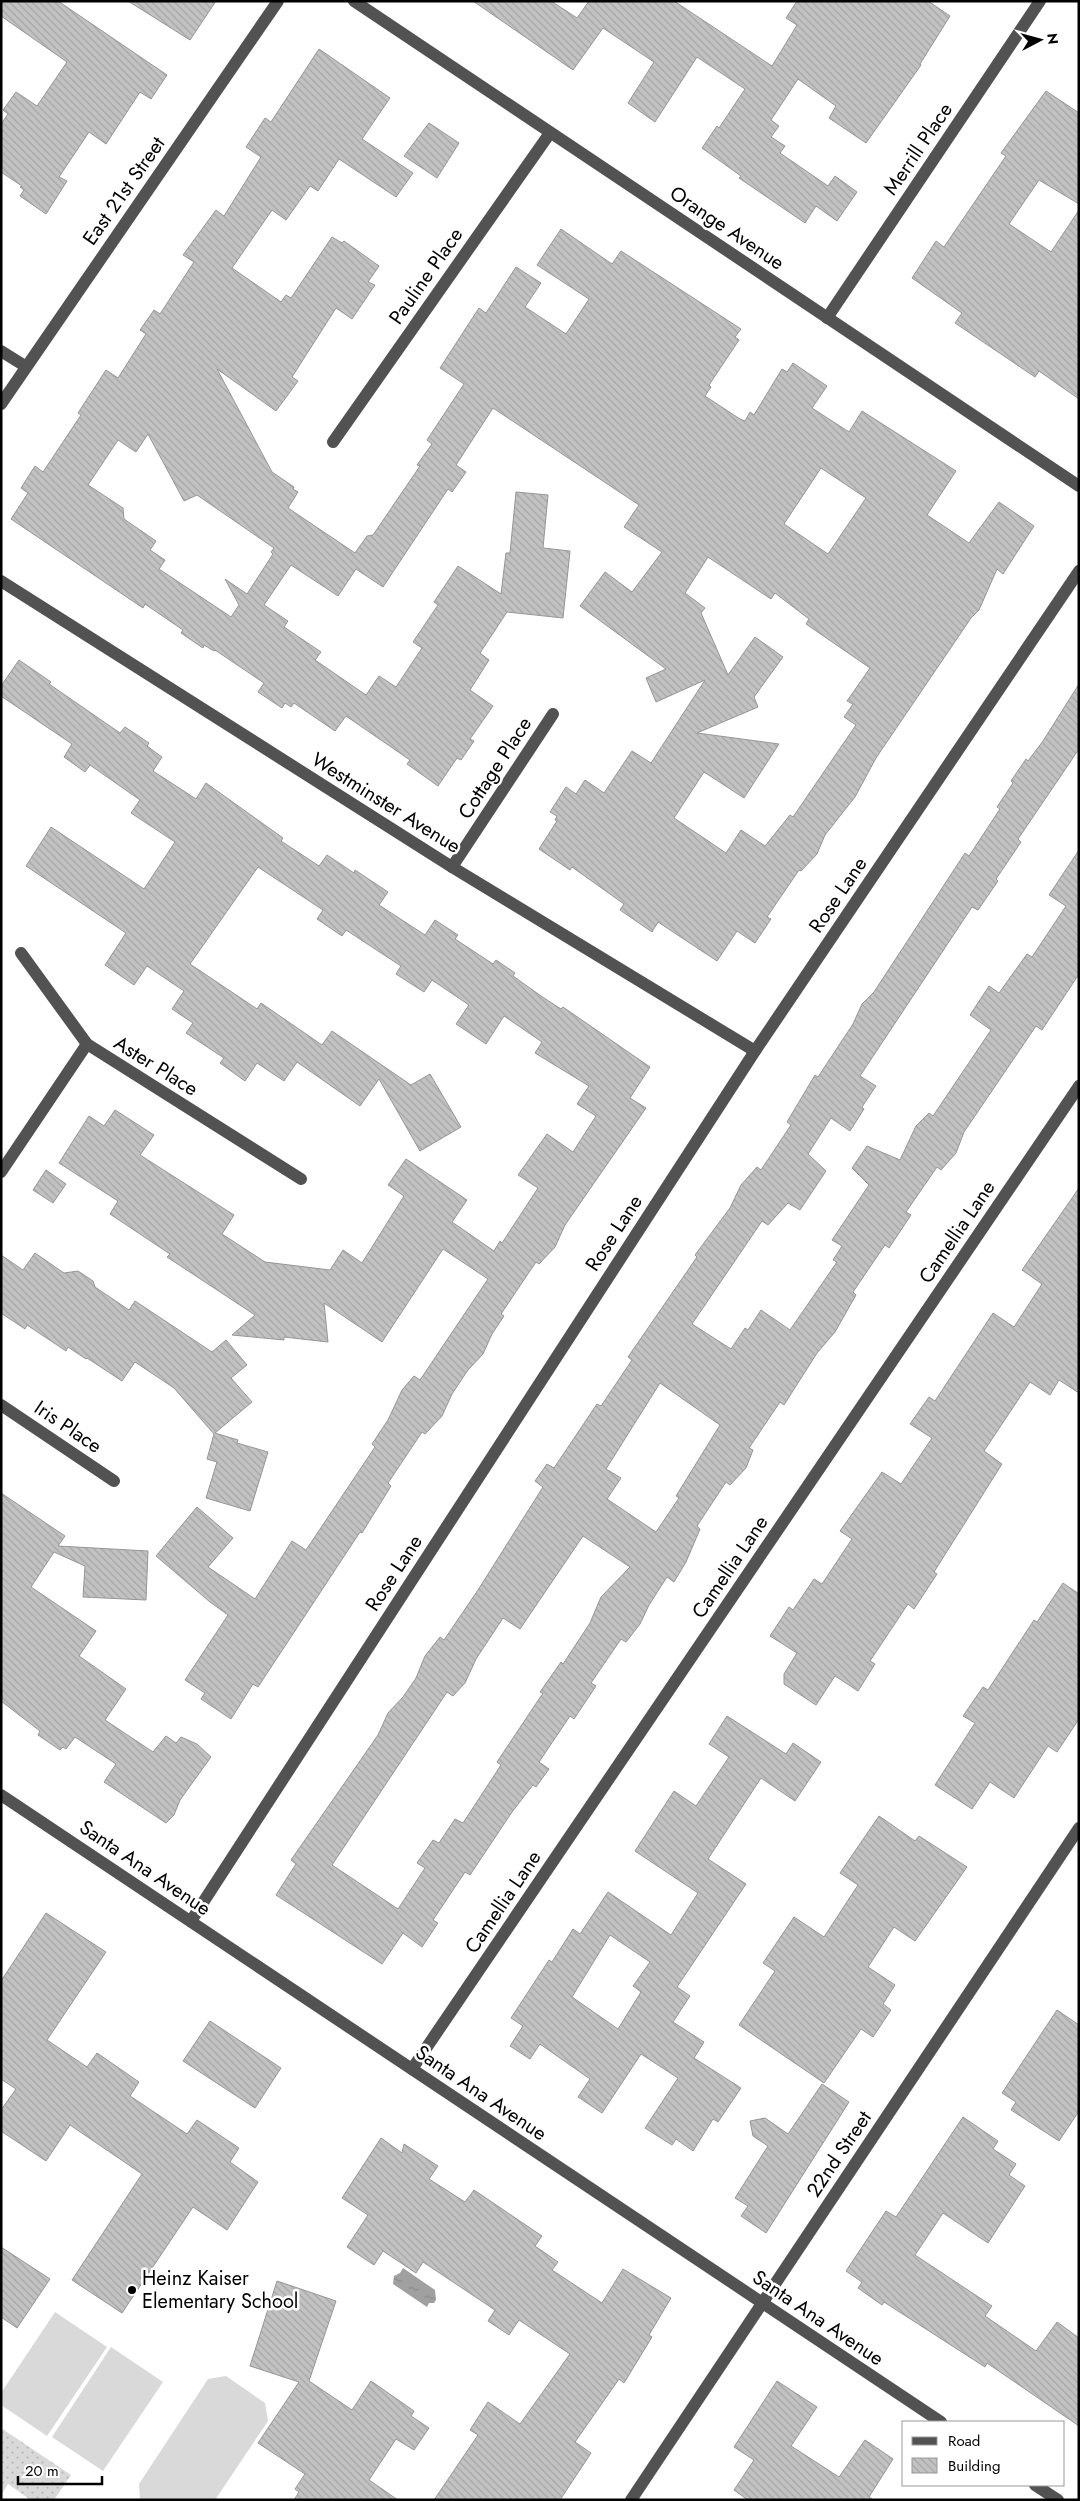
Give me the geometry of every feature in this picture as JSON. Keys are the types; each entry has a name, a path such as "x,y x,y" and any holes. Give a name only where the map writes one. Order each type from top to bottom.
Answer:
{"street":[{"name":"East 21st Street","path":"1,404 25,366 278,1"},
{"name":"Orange Avenue","path":"354,1 1079,486"},
{"name":"Merrill Place","path":"827,318 1040,1"},
{"name":"Pauline Place","path":"333,442 550,132"},
{"path":"1,351 25,366"},
{"name":"Rose Lane","path":"190,1921 755,1051 1079,571"},
{"name":"Westminster Avenue","path":"1,581 452,867 755,1051"},
{"name":"Cottage Place","path":"452,867 553,714"},
{"name":"Aster Place","path":"21,952 87,1044 301,1179"},
{"path":"1,1172 87,1044"},
{"name":"Camellia Lane","path":"412,2069 1079,1086"},
{"name":"Iris Place","path":"1,1405 114,1480"},
{"name":"Santa Ana Avenue","path":"1,1795 939,2421"},
{"name":"22nd Street","path":"631,2500 1079,1828"},
{"path":"1036,2486 1058,2500"}],"shaded area":[{"path":"55,2312 107,2347 47,2436 1,2405 1,2393"},
{"path":"111,2347 163,2382 103,2471 52,2437"},
{"path":"226,2376 265,2403 268,2421 215,2500 140,2500 139,2484 208,2379"},
{"path":"1,2428 71,2475 54,2500 31,2500 8,2484 1,2495"}],"water":[{"path":"403,2268 435,2290 436,2300 434,2303 429,2303 427,2307 393,2284 394,2276 400,2273"}],"building":[{"path":"1,1 58,1 167,75 151,99 140,92 106,144 89,132 59,177 67,181 46,214 20,196 24,190 20,187 22,186 1,172 1,124 8,114 3,110 16,92 37,106 67,62 1,16"},
{"path":"128,1 216,1 190,40"},
{"path":"473,1 551,1 577,18 589,1 674,1 772,66 797,25 786,18 797,1 928,1 950,16 921,65 866,143 829,118 836,106 798,79 771,120 779,126 771,137 785,146 780,153 828,186 835,176 857,192 837,221 816,206 805,223 739,178 741,176 702,148 717,126 719,128 745,89 697,57 655,122 628,103 654,62 603,28 573,70"},
{"path":"319,49 390,98 362,139 413,173 396,197 339,159 318,191 310,186 286,220 272,210 232,268 281,302 286,295 291,298 332,237 342,243 344,241 379,266 368,282 375,285 352,319 336,308 292,377 298,381 276,411 217,369 272,472 294,487 293,489 298,492 288,508 355,553 367,536 373,535 420,466 417,465 432,444 427,440 464,384 440,368 479,308 486,313 516,267 541,283 525,307 566,334 589,299 537,265 561,229 612,264 621,251 741,329 735,337 739,340 709,385 711,387 705,396 740,419 745,421 750,412 754,415 782,369 787,372 793,363 827,386 812,408 849,432 862,411 956,471 927,515 969,543 999,502 1034,526 1003,574 997,569 979,610 971,618 876,758 855,797 825,835 817,854 801,871 799,870 767,917 771,919 755,943 737,931 717,961 658,922 652,932 620,910 624,904 572,867 570,870 539,849 557,821 555,820 557,816 550,812 566,787 576,794 585,780 604,793 632,751 651,763 705,680 656,702 646,678 666,669 580,606 605,572 632,592 662,552 624,527 639,505 493,408 456,465 466,472 452,492 448,489 383,587 356,569 338,596 291,565 264,605 288,621 284,627 321,652 315,660 366,695 379,676 396,687 422,648 413,642 438,605 434,602 458,566 501,594 506,553 510,553 516,492 548,495 543,548 570,551 563,618 507,612 480,653 489,660 470,690 493,706 470,739 474,741 461,760 457,758 438,786 407,764 410,760 346,716 335,731 294,703 291,707 285,703 282,708 258,692 264,683 215,650 204,645 203,648 181,633 183,630 145,604 143,608 11,519 28,493 21,488 35,466 43,472 81,415 78,413 106,370 118,378 146,334 140,330 154,310 160,314 194,262 183,255 216,210 224,216 261,157 246,147 265,118 271,122","holes":["148,434 184,501 197,495 274,548 271,552 273,554 247,594 225,579 239,605 231,617 159,569 165,560 150,550 156,541 124,519 123,508 88,485 118,440 136,452","821,468 866,498 828,554 784,524","708,557 771,599 775,593 809,619 806,624 870,668 847,701 853,704 844,717 856,725 793,817 790,815 765,846 741,830 726,853 674,818 704,772 744,798 779,744 697,733 758,707 754,697 783,657 755,637 728,675 701,613 705,608 685,593"]},
{"path":"1046,91 1079,113 1079,204 1039,180 1009,224 1051,252 1079,210 1079,399 1039,371 1035,377 955,323 962,313 912,278 936,241 944,247 1006,156 1001,153"},
{"path":"429,123 459,143 437,178 404,156"},
{"path":"19,660 51,682 49,684 120,733 125,727 149,743 147,746 162,757 153,771 196,799 206,783 283,838 281,841 319,866 327,855 354,873 355,870 388,892 379,905 425,935 435,920 458,935 455,939 493,964 496,960 515,973 513,976 541,996 561,1009 563,1007 650,1067 630,1098 646,1108 565,1225 555,1247 539,1264 536,1262 501,1314 504,1316 492,1334 483,1354 468,1370 452,1394 442,1416 425,1434 422,1432 388,1483 391,1486 362,1533 360,1532 258,1687 253,1684 231,1719 201,1699 205,1693 185,1680 228,1615 156,1556 197,1507 233,1538 208,1567 255,1599 292,1541 306,1550 375,1447 372,1444 388,1420 402,1390 414,1376 420,1380 488,1279 443,1249 382,1342 324,1303 328,1342 284,1337 284,1340 232,1335 255,1315 167,1257 170,1254 110,1214 118,1201 59,1163 89,1116 104,1126 115,1110 154,1135 140,1155 234,1215 222,1234 265,1262 330,1270 343,1250 362,1263 404,1196 388,1185 406,1159 467,1200 452,1222 494,1251 500,1241 502,1243 538,1188 518,1175 547,1134 573,1152 596,1116 577,1104 589,1086 535,1053 542,1042 504,1016 486,1044 456,1024 469,1005 432,980 424,992 396,974 401,966 346,930 342,936 317,919 323,910 258,867 190,964 257,1009 261,1003 322,1045 332,1031 411,1085 430,1074 461,1127 420,1151 379,1079 360,1106 297,1062 284,1081 257,1063 245,1081 220,1063 224,1058 186,1033 193,1023 172,1009 184,991 147,966 134,985 105,965 126,933 26,866 51,827 144,889 175,842 131,813 140,800 90,765 85,772 64,757 72,744 1,696 1,686"},
{"path":"1079,684 1079,749 1018,839 1021,842 996,879 998,881 978,910 972,907 860,1076 876,1086 862,1107 864,1109 850,1131 831,1118 808,1154 826,1171 800,1210 788,1203 768,1225 762,1221 692,1324 731,1349 745,1328 748,1330 761,1310 790,1330 837,1262 833,1260 842,1246 832,1240 869,1185 852,1168 867,1146 900,1160 916,1126 929,1113 933,1116 991,1030 970,1015 989,986 999,993 1027,954 1032,957 1066,906 1049,895 1079,850 1079,974 1042,1030 1036,1026 964,1132 956,1153 941,1170 937,1167 906,1212 911,1215 889,1248 885,1245 853,1292 856,1295 835,1332 817,1353 784,1405 780,1402 749,1448 753,1450 746,1468 730,1485 726,1482 697,1526 700,1529 686,1562 674,1582 667,1577 649,1605 640,1624 626,1642 621,1639 591,1683 596,1686 574,1719 570,1716 539,1762 549,1769 536,1787 533,1785 512,1812 470,1875 465,1872 433,1920 438,1923 422,1947 403,1933 382,1964 276,1895 296,1864 291,1860 378,1735 388,1713 403,1697 416,1678 425,1656 440,1637 444,1640 478,1590 543,1487 535,1481 547,1464 554,1468 597,1404 601,1406 632,1360 628,1357 697,1257 695,1255 730,1208 741,1185 757,1167 761,1170 791,1125 787,1122 815,1075 818,1077 853,1024 862,1004 874,992 965,853 969,856 1000,809 997,807 1026,759 1028,761","holes":["660,1383 720,1425 676,1496 679,1498 656,1532 607,1499 621,1478 606,1469","583,1536 630,1567 601,1597 590,1623 563,1664 561,1662 540,1692 543,1693 497,1762 501,1765 463,1823 455,1819 439,1843 433,1840 417,1863 425,1868 398,1909 332,1865 447,1692 453,1696 465,1683 476,1659 503,1618 520,1629"]},
{"path":"46,1170 66,1184 53,1203 33,1190"},
{"path":"1079,1188 1079,1393 1059,1380 1050,1395 1030,1382 984,1451 1002,1464 934,1572 937,1574 914,1609 908,1604 870,1661 875,1664 858,1691 835,1676 816,1705 784,1684 784,1674 797,1653 770,1636 789,1607 793,1610 814,1579 822,1584 852,1539 840,1531 882,1472 901,1484 932,1438 910,1424 929,1397 935,1401 993,1313 1014,1327 1042,1284 1022,1270"},
{"path":"35,1253 64,1273 78,1271 93,1281 95,1287 129,1310 135,1301 212,1352 226,1340 247,1365 231,1378 252,1402 215,1433 238,1440 237,1443 268,1452 250,1511 206,1498 217,1462 207,1459 214,1434 174,1388 135,1362 122,1381 68,1347 66,1351 27,1325 25,1329 1,1313 1,1255 23,1270"},
{"path":"1,1493 65,1536 58,1546 148,1551 146,1600 83,1597 85,1566 54,1552 31,1587 96,1631 79,1656 126,1689 105,1720 153,1752 166,1736 176,1743 181,1737 197,1744 211,1757 180,1800 174,1815 166,1823 104,1782 116,1764 75,1737 66,1749 63,1747 60,1750 38,1735 40,1731 1,1701"},
{"path":"1063,1583 1079,1594 1079,1719 1057,1752 1048,1746 1014,1798 990,1782 972,1809 935,1785 975,1723 963,1716 983,1687 988,1690 1034,1620 1037,1622"},
{"path":"727,1716 786,1754 793,1743 821,1762 795,1801 761,1778 708,1859 746,1884 677,1987 690,1996 673,2022 704,2042 694,2058 741,2088 718,2122 713,2119 693,2151 676,2139 672,2145 645,2128 678,2078 641,2054 602,2113 578,2097 590,2079 540,2044 530,2059 510,2046 523,2026 511,2018 549,1960 552,1962 573,1929 580,1934 608,1892 671,1935 698,1893 635,1851 674,1791 696,1806 729,1757 709,1744","holes":["610,1935 650,1962 633,1986 641,1992 618,2029 572,1997"]},
{"path":"879,1816 915,1841 919,1836 967,1867 915,1941 894,1927 868,1967 895,1985 883,2004 891,2010 873,2037 861,2029 824,2083 739,2025 775,1971 763,1963 794,1917 824,1937 858,1885 840,1873"},
{"path":"46,1913 106,1952 47,2040 87,2067 97,2053 139,2082 130,2096 187,2134 197,2120 239,2148 230,2162 258,2182 227,2230 193,2207 122,2313 72,2280 142,2174 70,2125 46,2161 1,2131 1,2110 16,2089 1,2079 1,1981"},
{"path":"1057,2010 1079,2025 1079,2111 1059,2141 1011,2110 1016,2102 1002,2093"},
{"path":"210,2021 281,2068 255,2108 183,2061"},
{"path":"822,2084 849,2102 766,2233 741,2216 748,2206 735,2198 768,2146 753,2136 750,2121 765,2118 788,2134"},
{"path":"963,2117 998,2141 993,2149 1016,2164 1009,2175 1025,2186 988,2243 943,2213 915,2255 992,2306 985,2316 1036,2351 1057,2322 1079,2338 1079,2426 987,2363 985,2367 884,2302 882,2305 858,2288 862,2282 846,2271 886,2211 896,2217"},
{"path":"381,2138 402,2153 404,2144 438,2166 429,2179 465,2202 474,2190 542,2236 535,2246 558,2262 552,2270 602,2303 623,2269 671,2298 649,2335 652,2337 624,2383 619,2379 575,2442 591,2453 560,2500 434,2500 478,2435 470,2430 488,2402 520,2424 570,2354 519,2320 509,2335 488,2321 495,2310 423,2262 416,2273 383,2251 374,2265 347,2247 368,2215 342,2198"},
{"path":"1,2247 50,2279 17,2328 1,2317"},
{"path":"277,2281 336,2301 309,2381 352,2410 371,2381 414,2411 411,2416 429,2428 414,2450 396,2439 369,2480 398,2500 294,2500 299,2492 295,2489 305,2474 258,2443 299,2382 250,2366"},
{"path":"777,2381 817,2407 791,2446 839,2477 865,2440 893,2459 869,2497 873,2500 748,2500 734,2490 754,2460 734,2447"}],"place":[{"name":"Heinz Kaiser Elementary School","path":"132,2290"}]}
